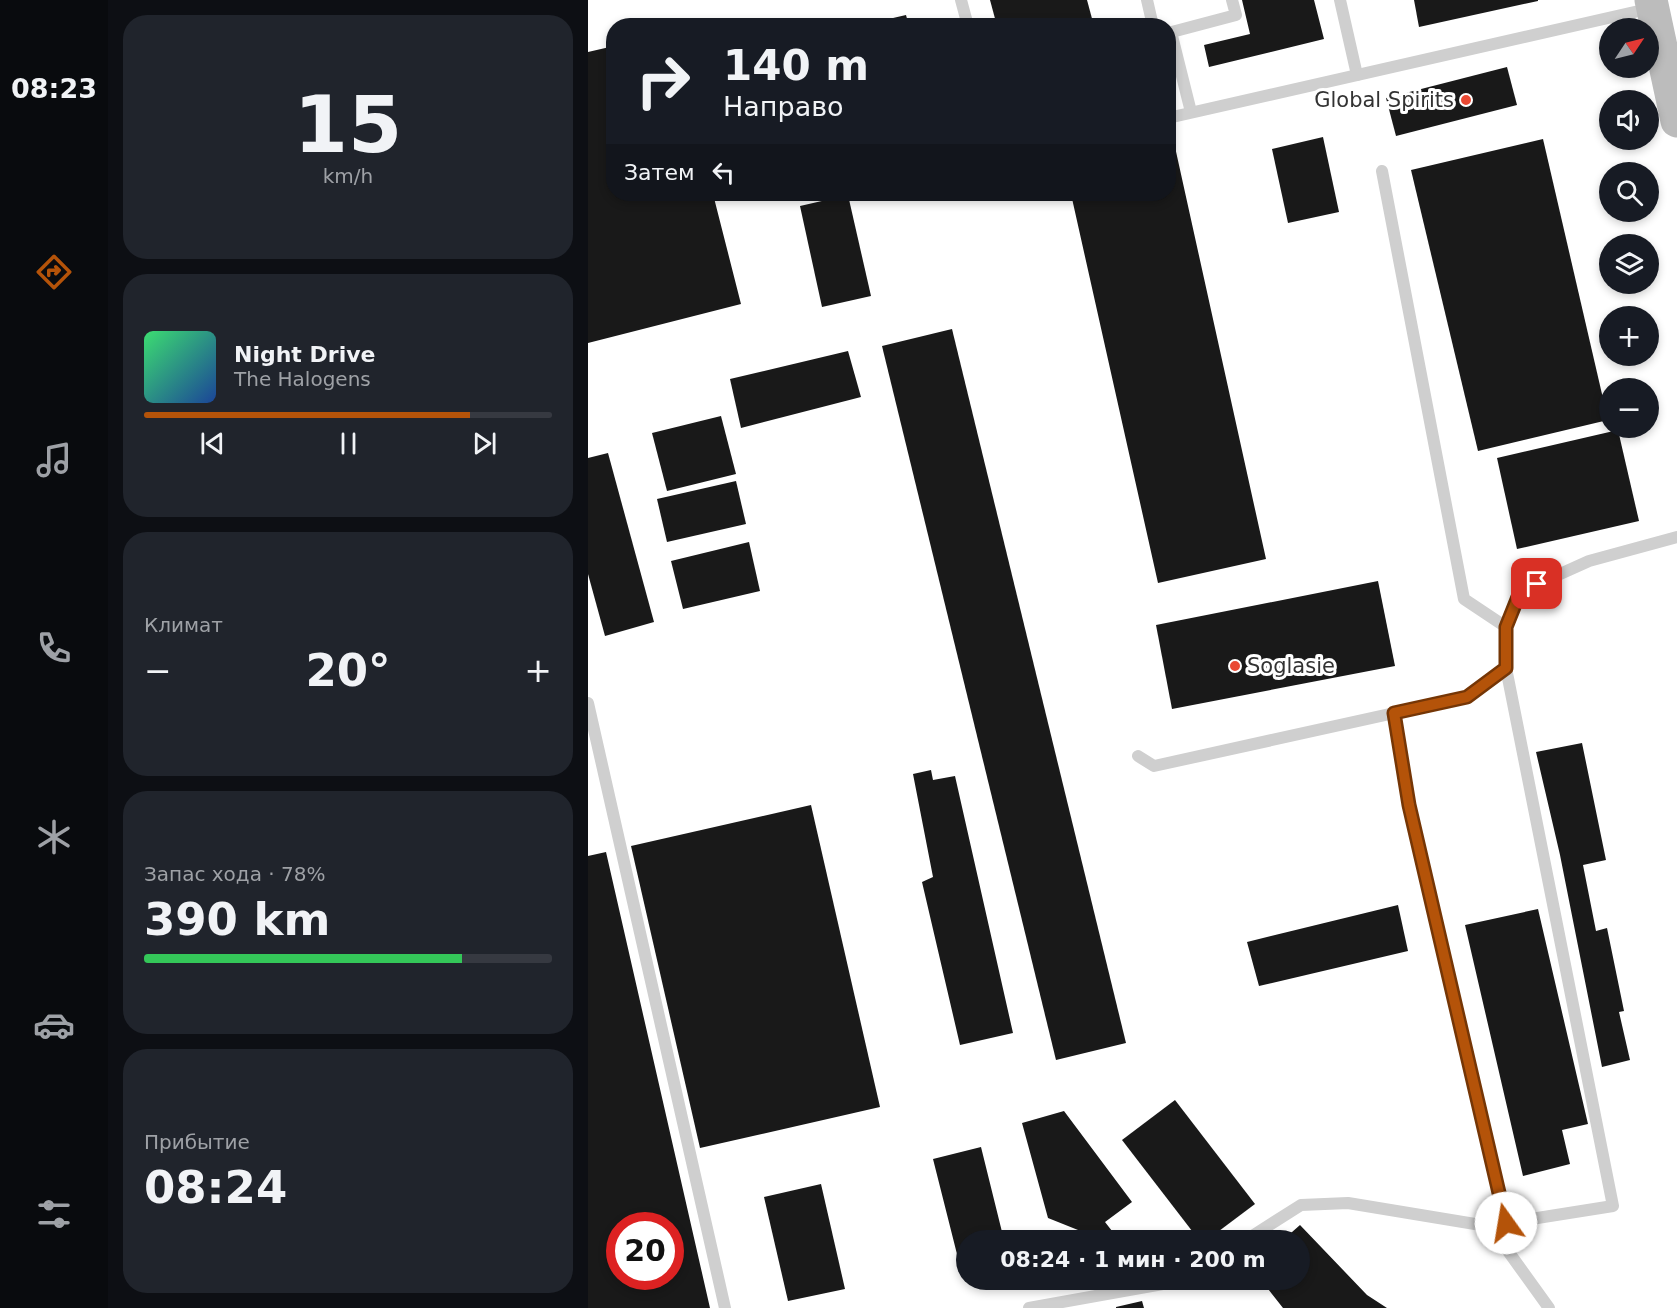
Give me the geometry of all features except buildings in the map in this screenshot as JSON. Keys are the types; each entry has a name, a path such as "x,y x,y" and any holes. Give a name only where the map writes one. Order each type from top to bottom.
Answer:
{"main road":[{"path":"1652,4 1677,121"}],"lane":[{"path":"961,0 966,18"},
{"path":"1147,0 1151,18"},
{"path":"1176,30 1236,15 1232,0"},
{"path":"1340,0 1357,75"},
{"path":"1176,116 1652,4"},
{"path":"1176,55 1191,112"},
{"path":"1382,171 1464,599 1506,627"},
{"path":"1262,1230 1300,1206 1348,1203 1487,1226 1613,1206 1506,668 1506,627 1520,592 1589,561 1677,537"},
{"path":"1138,756 1154,765 1467,697 1506,668"},
{"path":"588,703 725,1308"},
{"path":"1394,713 1409,805 1506,1223 1500,1240 1549,1308"},
{"path":"1029,1308 1129,1290"}],"place":[{"name":"Global Spirits","path":"1466,100"},
{"name":"Soglasie","path":"1235,666"}],"route":[{"path":"1506,1223 1409,805 1394,713 1467,697 1506,668 1506,627 1520,592 1537,584"}]}
